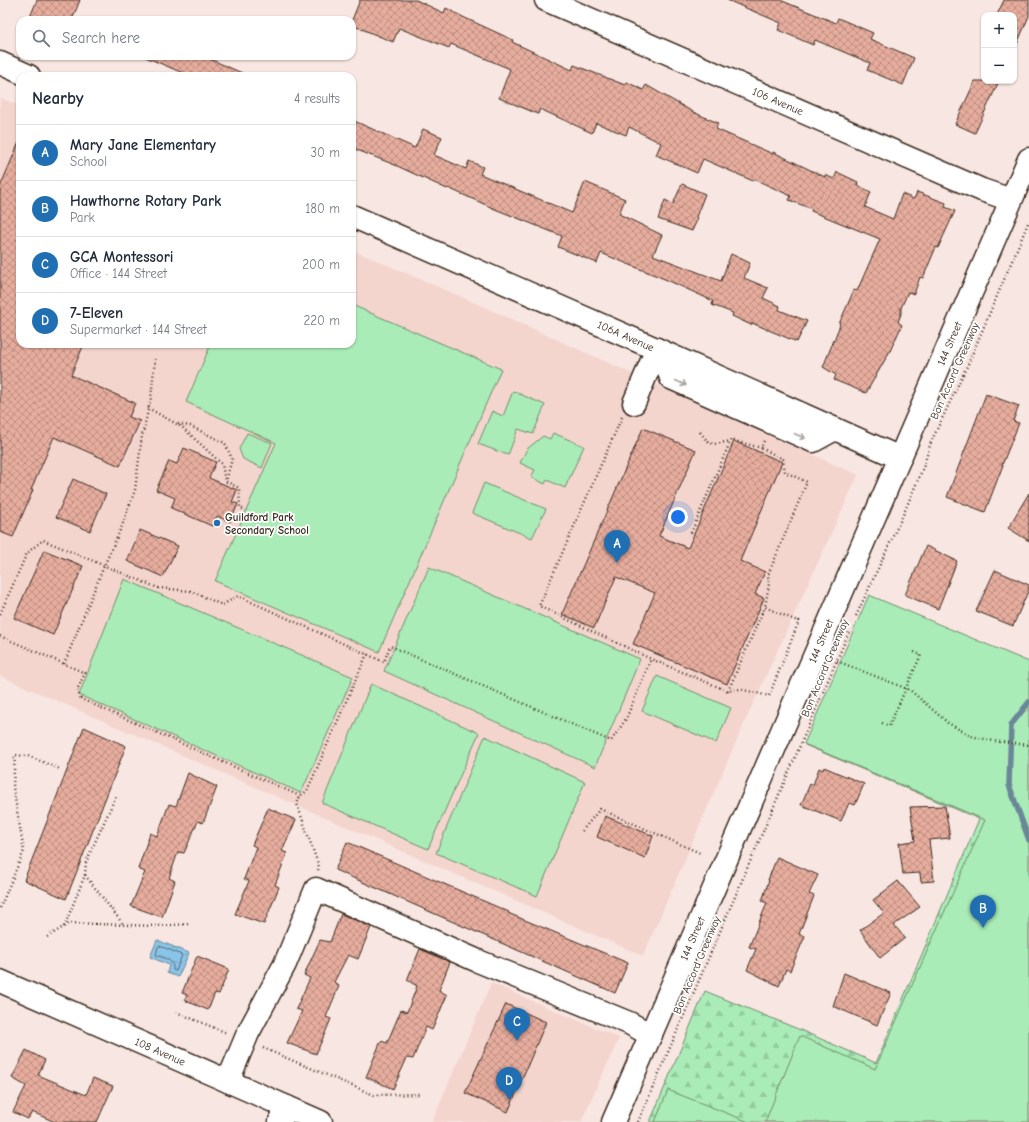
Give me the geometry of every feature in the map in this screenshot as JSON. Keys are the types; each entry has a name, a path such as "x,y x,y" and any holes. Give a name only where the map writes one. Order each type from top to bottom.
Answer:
{"main road":[{"name":"106 Avenue","path":"546,0 975,187 1011,200"},
{"path":"0,64 19,72"},
{"name":"144 Street","path":"613,1122 1029,160"},
{"name":"106A Avenue","path":"356,218 660,350 900,458"},
{"path":"628,409 660,350"},
{"path":"228,1081 245,1041 285,964 316,889 478,961 629,1023 651,1035"},
{"name":"108 Avenue","path":"0,981 228,1081 283,1115 321,1122"}],"path":[{"name":"Bon Accord Greenway","path":"855,618 903,515 923,468 931,442 968,364 1029,221"},
{"path":"64,664 122,526 135,490 142,436 155,360"},
{"path":"148,408 182,427 222,464 225,481"},
{"path":"628,409 539,606 651,659 728,690 740,689 769,696 799,621 765,607"},
{"path":"176,424 190,426 225,443 232,459 225,481"},
{"path":"700,432 708,442 713,444 731,440 762,448 783,459 785,472 807,482 768,575 769,584 765,607 728,690"},
{"path":"691,533 731,440"},
{"path":"225,481 239,488 240,507 245,511"},
{"path":"0,614 26,553 43,540 158,588 191,591 222,605 238,596 384,662 390,646 611,741 626,719 651,659"},
{"path":"758,612 762,613"},
{"name":"Bon Accord Greenway","path":"638,1122 849,632"},
{"path":"0,636 85,673 77,690 81,700 300,796"},
{"path":"882,723 889,726 921,656 912,651"},
{"path":"316,889 319,867 297,804 300,796 307,791 367,654"},
{"path":"837,661 910,690 948,723 971,736 993,741 1029,745"},
{"path":"0,908 24,851 13,787 14,755 28,756 60,769"},
{"path":"64,927 85,875 86,862 117,794"},
{"path":"582,831 600,809 700,853"},
{"path":"85,875 123,925"},
{"path":"47,937 70,923 158,926 189,924"},
{"path":"176,1012 374,1095 421,1094"}],"shaded area":[{"path":"0,98 16,104 16,348 356,348 356,252 455,294 858,475 742,728 643,956 0,676"},
{"path":"491,983 619,1038 581,1122 432,1122"}],"green space":[{"path":"356,307 501,369 379,652 215,581 276,443 186,402 209,348 356,348"},
{"path":"513,391 545,405 533,434 518,429 508,455 478,444 492,411 503,416"},
{"path":"247,433 272,443 262,468 243,459 239,449"},
{"path":"553,433 584,446 565,488 547,480 545,484 531,477 535,470 520,463 527,449 543,436 550,439"},
{"path":"484,483 546,509 532,538 472,513"},
{"path":"429,567 640,659 595,767 384,671"},
{"path":"124,579 353,677 301,793 79,695"},
{"path":"869,595 1029,662 1029,1122 765,1122 800,1036 875,1069 985,820 804,744"},
{"path":"1029,666 1029,1122 650,1122 705,991 876,1063 979,819 805,745 813,725"},
{"path":"657,676 731,708 716,743 642,711"},
{"path":"371,684 479,733 428,849 322,803"},
{"path":"485,736 585,782 537,896 436,853"},
{"path":"668,1090 749,1122 655,1122"}],"water":[{"path":"157,940 189,953 178,977 167,973 169,965 150,957"}],"building":[{"path":"37,0 80,0 74,16 30,16"},
{"path":"360,0 416,0 444,13 446,8 513,40 512,42 572,70 574,65 625,85 627,82 643,90 646,85 693,112 718,123 716,129 773,154 773,152 825,177 825,175 834,179 837,172 858,182 857,185 871,192 865,207 893,219 902,194 914,199 917,192 946,203 945,207 955,211 938,248 936,247 923,278 920,277 914,294 908,292 901,308 901,314 898,322 902,325 890,351 866,393 834,380 836,375 823,367 840,325 839,324 854,290 857,291 880,239 811,211 812,209 789,200 791,196 754,179 753,181 703,159 697,173 656,155 661,143 629,127 626,135 596,123 592,133 540,109 538,114 499,98 510,69 451,44 449,48 399,28 393,42 356,27 356,16 354,16"},
{"path":"727,0 780,0 836,23 838,18 873,33 870,39 914,58 903,85 867,70 870,63 815,40 813,45 778,30 781,23"},
{"path":"1004,0 1029,0 1029,16 1017,44 1017,12 998,12"},
{"path":"152,60 212,60 240,72 181,72"},
{"path":"975,81 981,81 981,84 998,84 975,133 955,124"},
{"path":"356,122 415,148 423,129 442,137 434,155 466,169 469,161 483,167 480,174 572,213 585,182 625,199 619,214 662,235 653,255 721,281 731,254 750,263 744,278 768,288 763,298 780,306 779,310 807,321 797,342 752,323 751,325 732,316 733,313 712,305 713,301 601,253 597,263 558,247 562,236 448,188 447,189 395,165 356,150"},
{"path":"16,149 16,348 82,348 71,375 135,403 129,417 140,421 120,466 54,437 13,537 0,532 0,187"},
{"path":"682,184 705,194 696,217 698,218 692,231 658,219 665,200 673,204"},
{"path":"986,394 1019,406 1013,421 1019,423 985,512 947,497"},
{"path":"643,428 696,450 659,536 688,548 734,441 782,462 740,561 765,572 755,594 764,598 727,684 633,644 655,593 616,577 594,628 562,614"},
{"path":"184,448 216,462 209,478 237,490 232,502 238,504 230,522 217,516 212,526 171,508 175,498 156,490 169,461 177,464"},
{"path":"73,479 106,494 90,531 56,517"},
{"path":"1029,493 1029,541 1008,528"},
{"path":"140,530 178,546 163,577 127,561"},
{"path":"926,546 957,561 938,609 905,595"},
{"path":"44,550 83,566 53,635 14,618"},
{"path":"995,570 1029,585 1029,589 1013,626 976,611"},
{"path":"84,727 126,746 66,899 24,880"},
{"path":"824,767 864,784 855,805 849,803 841,821 801,805 810,784 813,785 819,768 823,770"},
{"path":"188,773 217,787 203,823 198,821 184,853 178,852 169,878 175,881 162,917 131,906 145,872 138,869 150,833 157,836 169,804 176,806"},
{"path":"945,806 950,838 929,840 934,881 921,882 920,873 903,874 899,843 915,841 910,807"},
{"path":"268,808 296,820 282,851 287,853 275,885 279,887 264,924 235,914 249,881 244,879 256,847 252,845"},
{"path":"605,816 653,836 645,858 597,837"},
{"path":"347,842 509,912 508,913 628,963 615,993 335,870"},
{"path":"777,857 818,875 809,894 814,896 799,934 805,936 790,971 786,969 779,986 747,970 756,949 749,947 767,903 762,901"},
{"path":"898,881 920,907 894,925 905,938 880,958 860,930 884,913 873,900"},
{"path":"341,914 371,927 358,959 348,955 334,982 339,986 326,1017 331,1019 316,1054 287,1043 302,1011 296,1009 310,978 304,975 320,940 330,942"},
{"path":"420,949 450,962 439,990 447,995 432,1030 426,1027 413,1059 407,1058 393,1089 366,1077 381,1041 387,1043 401,1010 407,1012 417,986 407,980"},
{"path":"197,956 229,969 219,994 215,993 208,1010 184,1000 187,995 182,993"},
{"path":"844,973 891,993 877,1025 833,1006"},
{"path":"506,1004 546,1022 508,1112 465,1093"},
{"path":"26,1050 45,1060 38,1075 86,1095 93,1078 113,1086 97,1122 55,1122 32,1112 28,1119 13,1112 26,1086 12,1078"}],"waterway":[{"path":"1029,702 1011,725 1009,785 1029,840"}],"place":[{"name":"Guildford Park Secondary School","path":"217,523"},
{"name":"Mary Jane Elementary","path":"617,563"},
{"name":"Hawthorne Rotary Park","path":"983,928"},
{"name":"GCA Montessori","path":"517,1041"},
{"name":"7-Eleven","path":"509,1100"}]}
